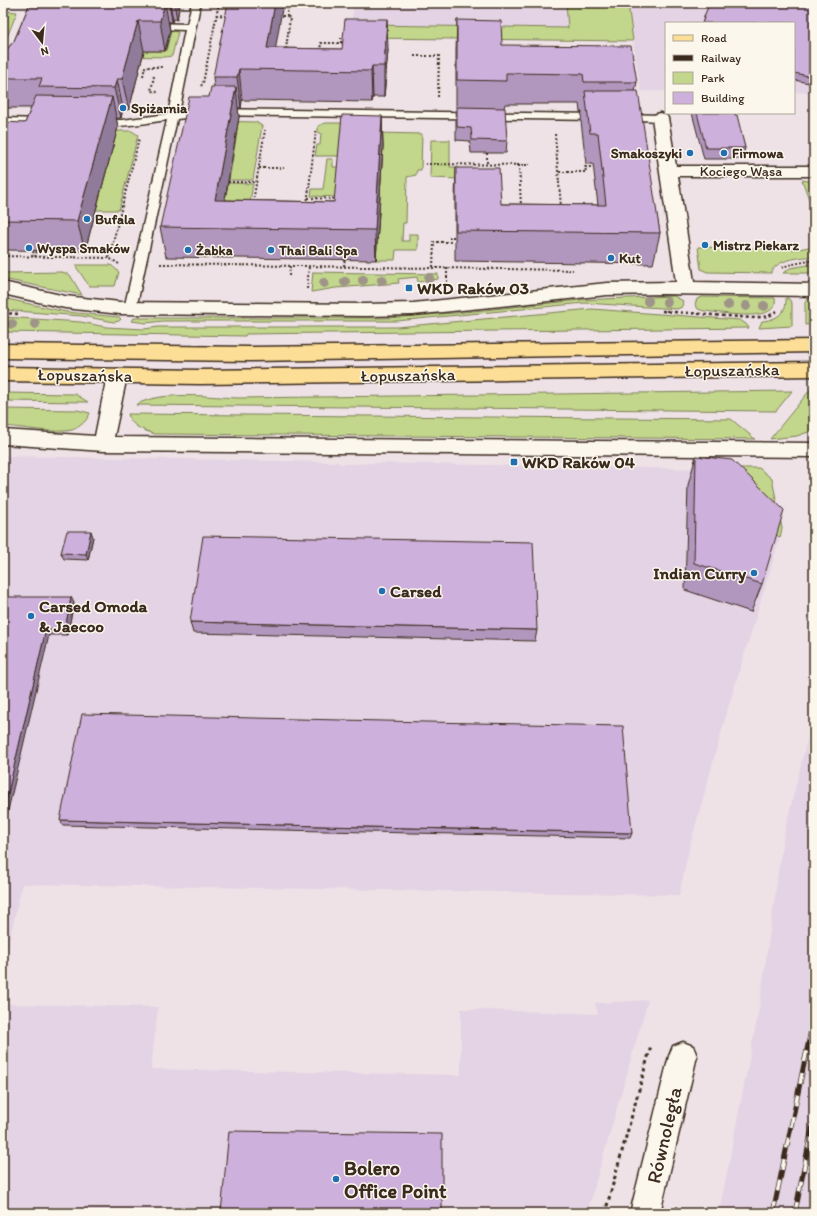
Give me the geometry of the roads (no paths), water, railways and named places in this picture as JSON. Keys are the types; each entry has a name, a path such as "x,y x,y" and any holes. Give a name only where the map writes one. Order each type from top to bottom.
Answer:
{"main road":[{"name":"Łopuszańska","path":"3,351 251,354 814,346"},
{"name":"Łopuszańska","path":"3,374 200,377 814,369"}],"street":[{"path":"660,118 686,288"},
{"name":"Kociego Wąsa","path":"669,171 814,171"},
{"path":"3,288 65,302 130,308 398,309 599,290 686,288 814,290"},
{"path":"103,444 117,376"},
{"path":"3,437 103,444 814,450"},
{"name":"Równoległa","path":"645,1213 683,1056"}],"lane":[{"path":"130,308 173,116 195,5"},
{"path":"144,26 191,27"},
{"path":"85,122 122,123 210,112 660,118"},
{"path":"3,121 55,122"}],"railway":[{"path":"773,1213 814,1016"},
{"path":"795,1213 814,1118"}],"place":[{"name":"Spiżarnia","path":"123,108"},
{"name":"Smakoszyki","path":"690,153"},
{"name":"Firmowa","path":"724,153"},
{"name":"Bufala","path":"87,219"},
{"name":"Mistrz Piekarz","path":"705,245"},
{"name":"Wyspa Smaków","path":"29,248"},
{"name":"Żabka","path":"188,250"},
{"name":"Thai Bali Spa","path":"271,250"},
{"name":"Kut","path":"611,258"},
{"name":"WKD Raków 03","path":"409,288"},
{"name":"WKD Raków 04","path":"514,462"},
{"name":"Indian Curry","path":"754,573"},
{"name":"Carsed","path":"382,591"},
{"name":"Carsed Omoda & Jaecoo","path":"31,616"},
{"name":"Bolero Office Point","path":"336,1179"}]}
